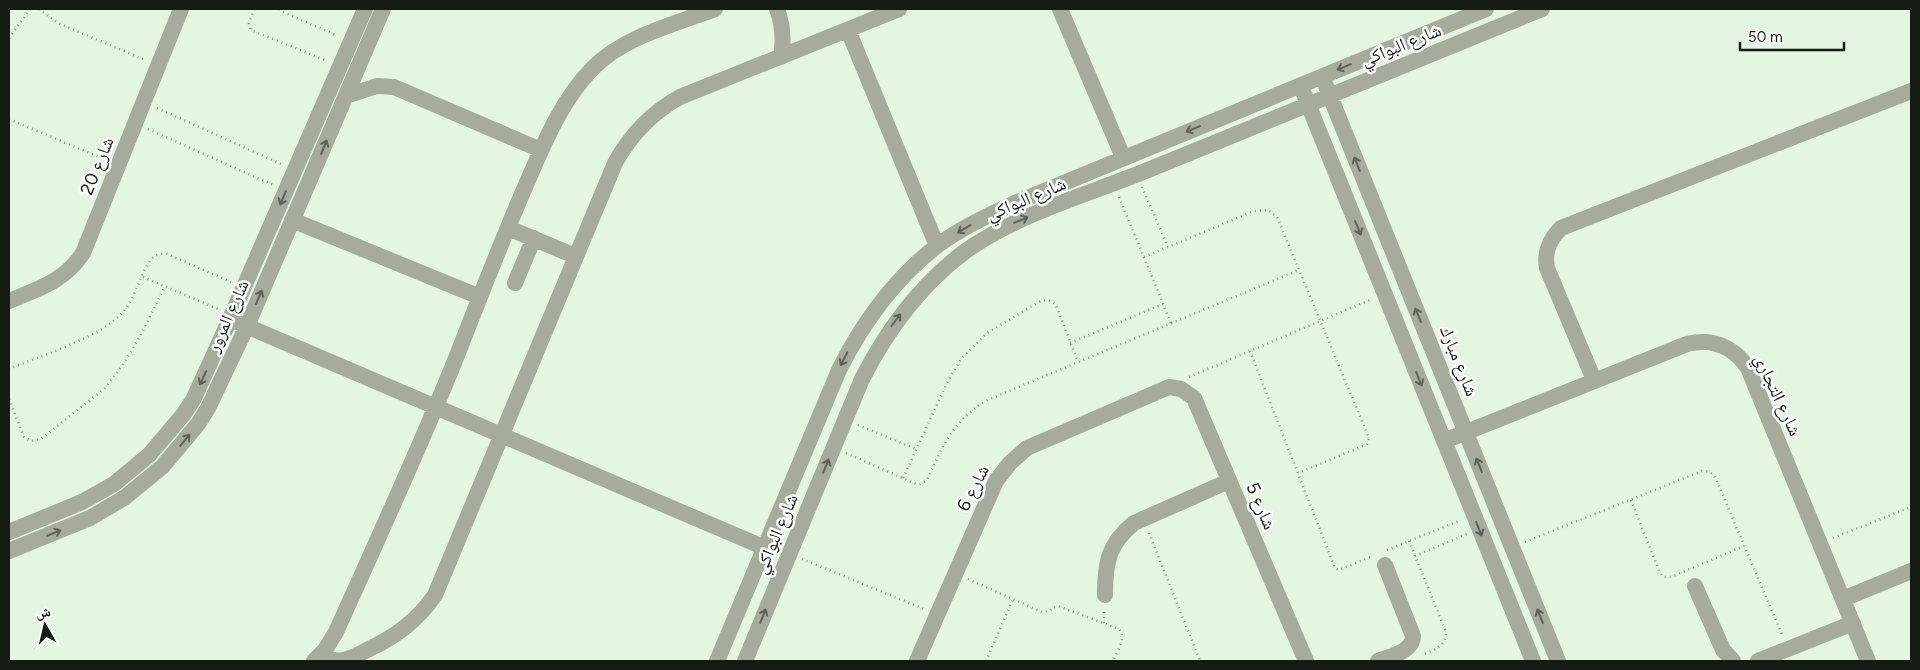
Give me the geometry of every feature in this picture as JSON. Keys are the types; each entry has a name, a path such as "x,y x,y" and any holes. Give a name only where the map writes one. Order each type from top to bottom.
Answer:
{"street":[{"name":"شارع 20","path":"9,301 54,282 64,276 78,261 87,245 181,9"},
{"name":"شارع المرور","path":"9,532 82,502 125,477 172,430 193,400 244,288 365,9"},
{"name":"شارع المرور","path":"9,551 90,518 124,498 162,467 186,440 208,408 247,326 384,9"},
{"path":"317,659 336,632 436,408 541,150 576,88 593,68 631,42 715,9"},
{"path":"777,9 782,21 783,33 781,57"},
{"path":"317,659 340,661 353,657 398,634 418,617 441,583 615,163 622,150 642,125 666,105 680,98 899,9"},
{"path":"1060,9 1123,157"},
{"name":"شارع البواكي","path":"717,661 763,547 839,370 855,338 875,309 898,282 938,246 982,218 1123,157 1486,9"},
{"name":"شارع البواكي","path":"745,661 845,419 876,350 894,322 915,297 963,253 991,235 1020,220 1114,184 1542,9"},
{"path":"848,30 938,246"},
{"path":"340,67 356,73"},
{"name":"شارع مبارك","path":"1321,76 1558,661"},
{"path":"1300,85 1533,661"},
{"path":"346,96 377,86 394,87 541,150"},
{"path":"1594,380 1547,268 1548,246 1560,228 1911,91"},
{"path":"292,220 480,297"},
{"path":"508,228 575,256"},
{"path":"515,283 534,238"},
{"path":"231,317 247,326 436,408 763,547"},
{"name":"شارع التجاري","path":"1444,441 1687,344 1697,341 1717,343 1735,353 1748,368 1868,661"},
{"name":"شارع 5","path":"1162,389 1168,387 1181,389 1194,398 1306,661"},
{"name":"شارع 6","path":"917,661 996,481 1014,459 1027,448 1162,389"},
{"path":"1104,595 1105,568 1111,550 1128,528 1229,481"},
{"path":"1378,661 1406,649 1413,640 1385,565"},
{"path":"1842,599 1911,571"},
{"path":"1695,586 1723,650 1733,661"},
{"path":"1758,661 1853,623"}],"path":[{"path":"9,38 30,9"},
{"path":"39,9 58,22 158,66"},
{"path":"254,9 248,24 251,30 340,67"},
{"path":"279,9 351,42"},
{"path":"144,102 295,170"},
{"path":"9,119 119,165"},
{"path":"136,123 286,191"},
{"path":"1137,174 1168,247"},
{"path":"1114,184 1171,323"},
{"path":"1144,257 1254,211 1264,210 1273,213 1276,217 1369,438 1364,446 1298,473"},
{"path":"9,369 96,333 112,323 128,307 150,261 158,254 167,254 244,288"},
{"path":"833,448 920,484 926,480 949,434 980,404 995,396 1299,270"},
{"path":"143,277 231,317"},
{"path":"9,399 24,437 31,441 41,439 104,389 113,379 132,352 165,286"},
{"path":"1188,378 1384,294"},
{"path":"903,478 954,369 969,350 987,333 1039,302 1048,300 1056,305 1078,362"},
{"path":"1070,343 1163,304"},
{"path":"1250,351 1337,569 1409,541 1476,522"},
{"path":"845,419 916,449"},
{"path":"1512,548 1702,471 1711,472 1716,479 1788,649"},
{"path":"1630,500 1660,573 1664,577 1671,577 1744,546"},
{"path":"1820,544 1911,507"},
{"path":"1144,519 1200,661"},
{"path":"1415,556 1476,522"},
{"path":"1409,541 1446,636 1441,647 1415,658"},
{"path":"789,554 937,615"},
{"path":"956,573 1042,612 1050,612 1052,608 1058,606 1119,629 1123,639 1113,661"},
{"path":"986,661 1013,600"}]}
